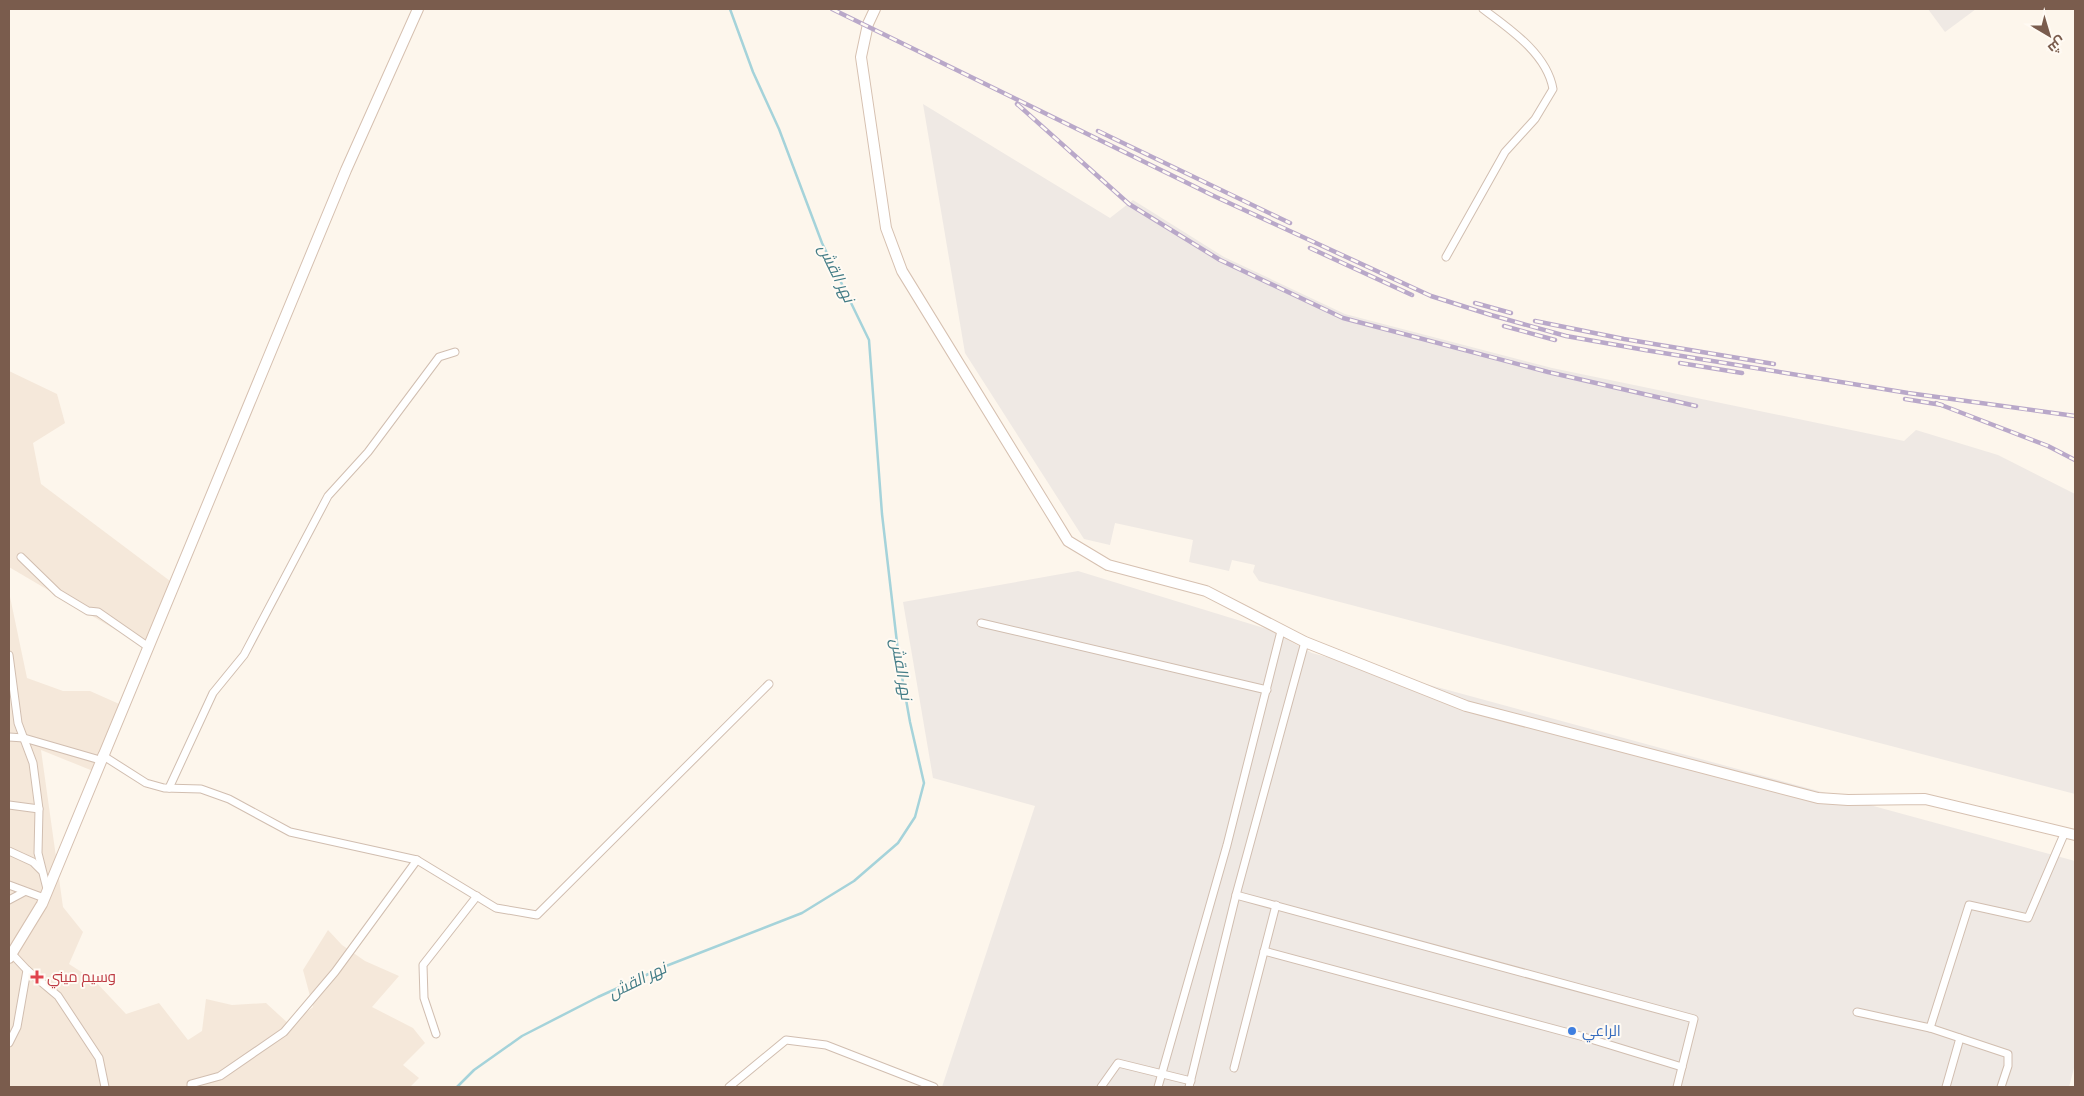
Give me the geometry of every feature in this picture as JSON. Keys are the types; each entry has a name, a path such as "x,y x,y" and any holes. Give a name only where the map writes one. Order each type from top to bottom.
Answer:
{"street":[{"path":"106,1087 99,1058 58,996 11,956 46,894 147,646 346,170 418,9"},
{"path":"875,9 868,24 861,57 889,236 902,271 1068,541 1108,565 1206,591 1305,642 1466,706 1818,798 1848,800 1925,799 2070,833 2028,918 1969,905 1930,1028"},
{"path":"1446,257 1505,152 1535,118 1553,89 1548,70 1517,34 1483,9"},
{"path":"169,788 213,693 244,654 328,496 368,452 439,356 455,352"},
{"path":"21,557 58,593 88,611 98,612 147,646"},
{"path":"981,622 1267,690"},
{"path":"1158,1087 1227,845 1281,631"},
{"path":"1101,1087 1118,1063 1190,1084 1236,894 1305,642"},
{"path":"9,655 18,723 33,763 39,809 38,853 46,894"},
{"path":"9,737 24,738 101,758 146,783 169,788 201,789 230,799 290,832 417,860 496,908 537,915 770,684"},
{"path":"9,805 39,809"},
{"path":"9,851 33,862 41,870"},
{"path":"191,1087 191,1084 220,1076 284,1032 335,972 417,860"},
{"path":"9,885 24,892 46,894"},
{"path":"9,900 24,892"},
{"path":"1236,894 1694,1019 1677,1087"},
{"path":"436,1034 424,998 423,965 477,896"},
{"path":"1234,1068 1276,905"},
{"path":"1264,951 1584,1037 1682,1067"},
{"path":"9,1043 17,1027 27,970"},
{"path":"1857,1012 1930,1028 2008,1054 2008,1066 2001,1087"},
{"path":"1946,1087 1960,1038"},
{"path":"729,1087 786,1040 826,1045 934,1087"}],"shaded area":[{"path":"1928,9 1976,9 1945,32"},
{"path":"923,104 1110,218 1133,200 1224,257 1345,314 1552,368 1904,441 1916,430 1998,455 2075,494 2075,794 1259,581 1253,572 1255,565 1232,560 1229,571 1189,562 1193,540 1115,523 1110,545 1084,539 965,353"},
{"path":"9,371 57,394 65,423 33,443 41,484 178,587 145,647 9,567"},
{"path":"1078,571 1267,629 1312,653 2075,861 2075,1064 2069,1087 942,1087 1035,806 933,778 903,602"},
{"path":"9,592 27,678 63,691 90,691 126,707 98,773 41,750 63,907 83,932 69,964 94,980 126,1014 159,1003 188,1040 202,1031 206,999 232,1005 266,1003 290,1025 313,1007 303,970 328,930 342,945 365,961 399,976 372,1007 413,1028 425,1043 403,1065 419,1078 410,1087 9,1087"}],"waterway":[{"name":"نهر القش","path":"457,1087 474,1070 522,1036 598,997 666,966 802,913 854,881 898,843 915,817 924,783 910,722 899,660 882,514 869,340 822,243 779,129 753,72 730,9"}],"railway":[{"path":"832,9 1216,197 1431,296 1566,336 1908,393 2075,416"},
{"path":"1017,104 1129,204 1220,260 1343,318 1548,372 1696,406"},
{"path":"1098,131 1290,223"},
{"path":"1310,248 1412,295"},
{"path":"1475,303 1511,313"},
{"path":"1535,321 1624,339 1774,364"},
{"path":"1504,326 1555,340"},
{"path":"1680,363 1742,373"},
{"path":"1905,399 1942,405"},
{"path":"1936,403 2048,446 2075,460"}],"place":[{"name":"وسيم ميني","path":"37,977"},
{"name":"الراعي","path":"1572,1031"}]}
